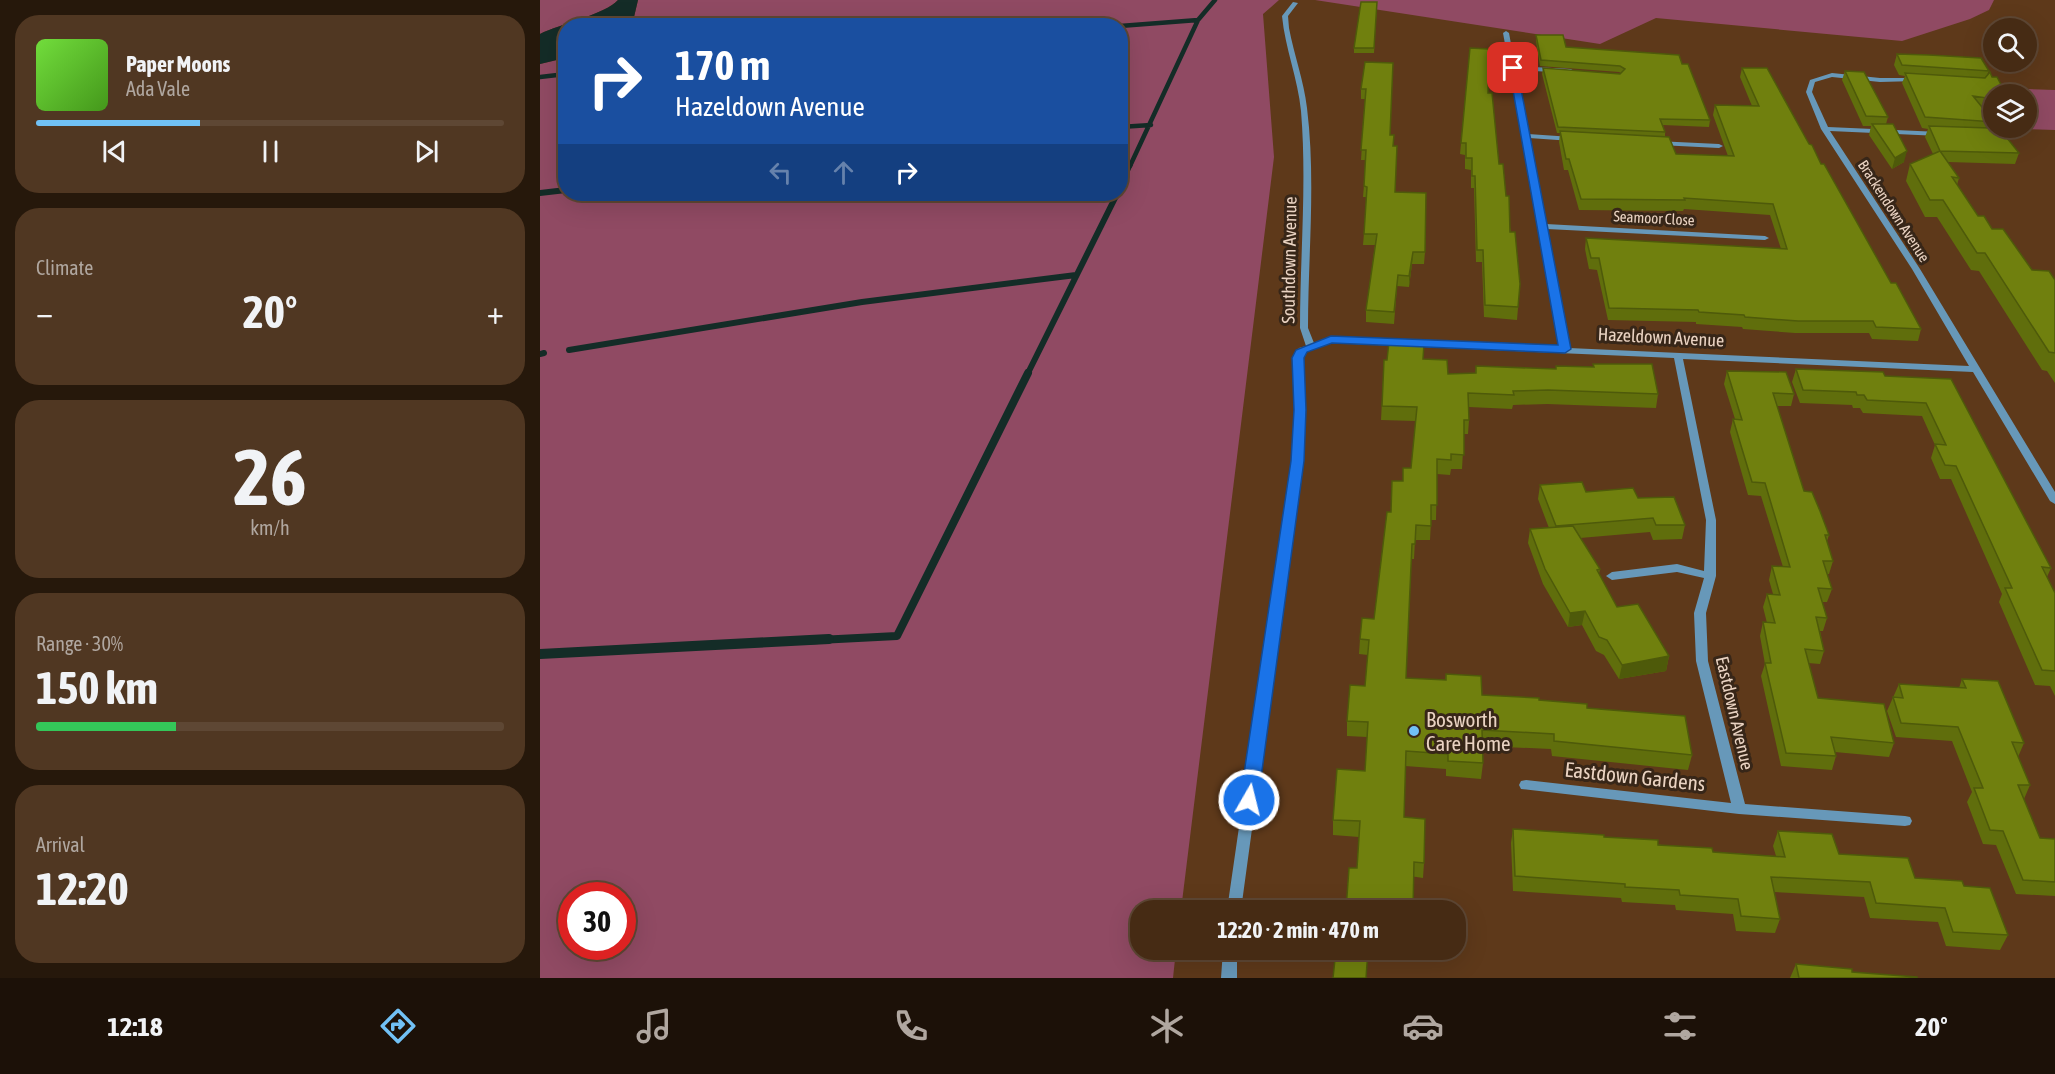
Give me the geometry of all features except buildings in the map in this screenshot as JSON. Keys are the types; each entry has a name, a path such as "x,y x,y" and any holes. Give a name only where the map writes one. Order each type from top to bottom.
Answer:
{"street":[{"name":"Southdown Avenue","path":"1235,900 1297,461 1300,410 1298,358 1302,350 1310,345 1304,328 1309,165 1301,80 1287,35 1285,15 1295,3"},
{"path":"1506,33 1565,349"},
{"path":"1513,68 1583,72"},
{"name":"Brackendown Avenue","path":"1929,80 1880,80 1832,75 1812,81 1809,92 1825,129 1916,269 2055,501"},
{"path":"1825,129 1951,134"},
{"path":"1525,136 1582,139"},
{"path":"1650,143 1719,146"},
{"name":"Seamoor Close","path":"1542,226 1765,238"},
{"name":"Hazeldown Avenue","path":"1310,345 1331,340 1974,369"},
{"name":"Eastdown Avenue","path":"1678,355 1711,520 1710,576 1700,613 1702,661 1739,809"},
{"path":"1612,576 1677,568 1710,576"},
{"name":"Eastdown Gardens","path":"1526,785 1739,809"},
{"path":"1739,809 1905,821"},
{"path":"1229,978 1230,960"}],"shaded area":[{"path":"540,0 618,0 604,10 582,18 558,18 558,27 540,34"},
{"path":"638,0 1279,0 1263,14 1274,157 1182,900 1130,900 1130,960 1175,960 1173,978 540,978 540,64 558,60 558,201 1128,201 1128,18 633,18"},
{"path":"1315,0 1994,0 1989,10 1970,19 1902,41 1656,18 1600,44"},
{"path":"2037,89 2055,90 2055,130 2037,129"}],"water":[{"path":"618,0 638,0 633,18 582,18 604,10"},
{"path":"558,27 558,60 540,64 540,34"}],"waterway":[{"path":"1198,20 1215,0"},
{"path":"1128,25 1198,20"},
{"path":"1149,125 1198,20"},
{"path":"540,77 558,75"},
{"path":"1128,126 1149,125"},
{"path":"1130,166 1149,125"},
{"path":"1128,168 1130,164"},
{"path":"540,193 558,191"},
{"path":"1027,375 1114,201"},
{"path":"569,350 862,302 1076,275"},
{"path":"540,354 544,353"},
{"path":"799,641 897,636 1028,373"},
{"path":"540,654 829,639"}],"place":[{"name":"Bosworth Care Home","path":"1414,731"}],"route":[{"path":"1249,800 1297,461 1300,410 1298,358 1302,350 1310,345 1331,340 1565,349 1513,68"}]}
